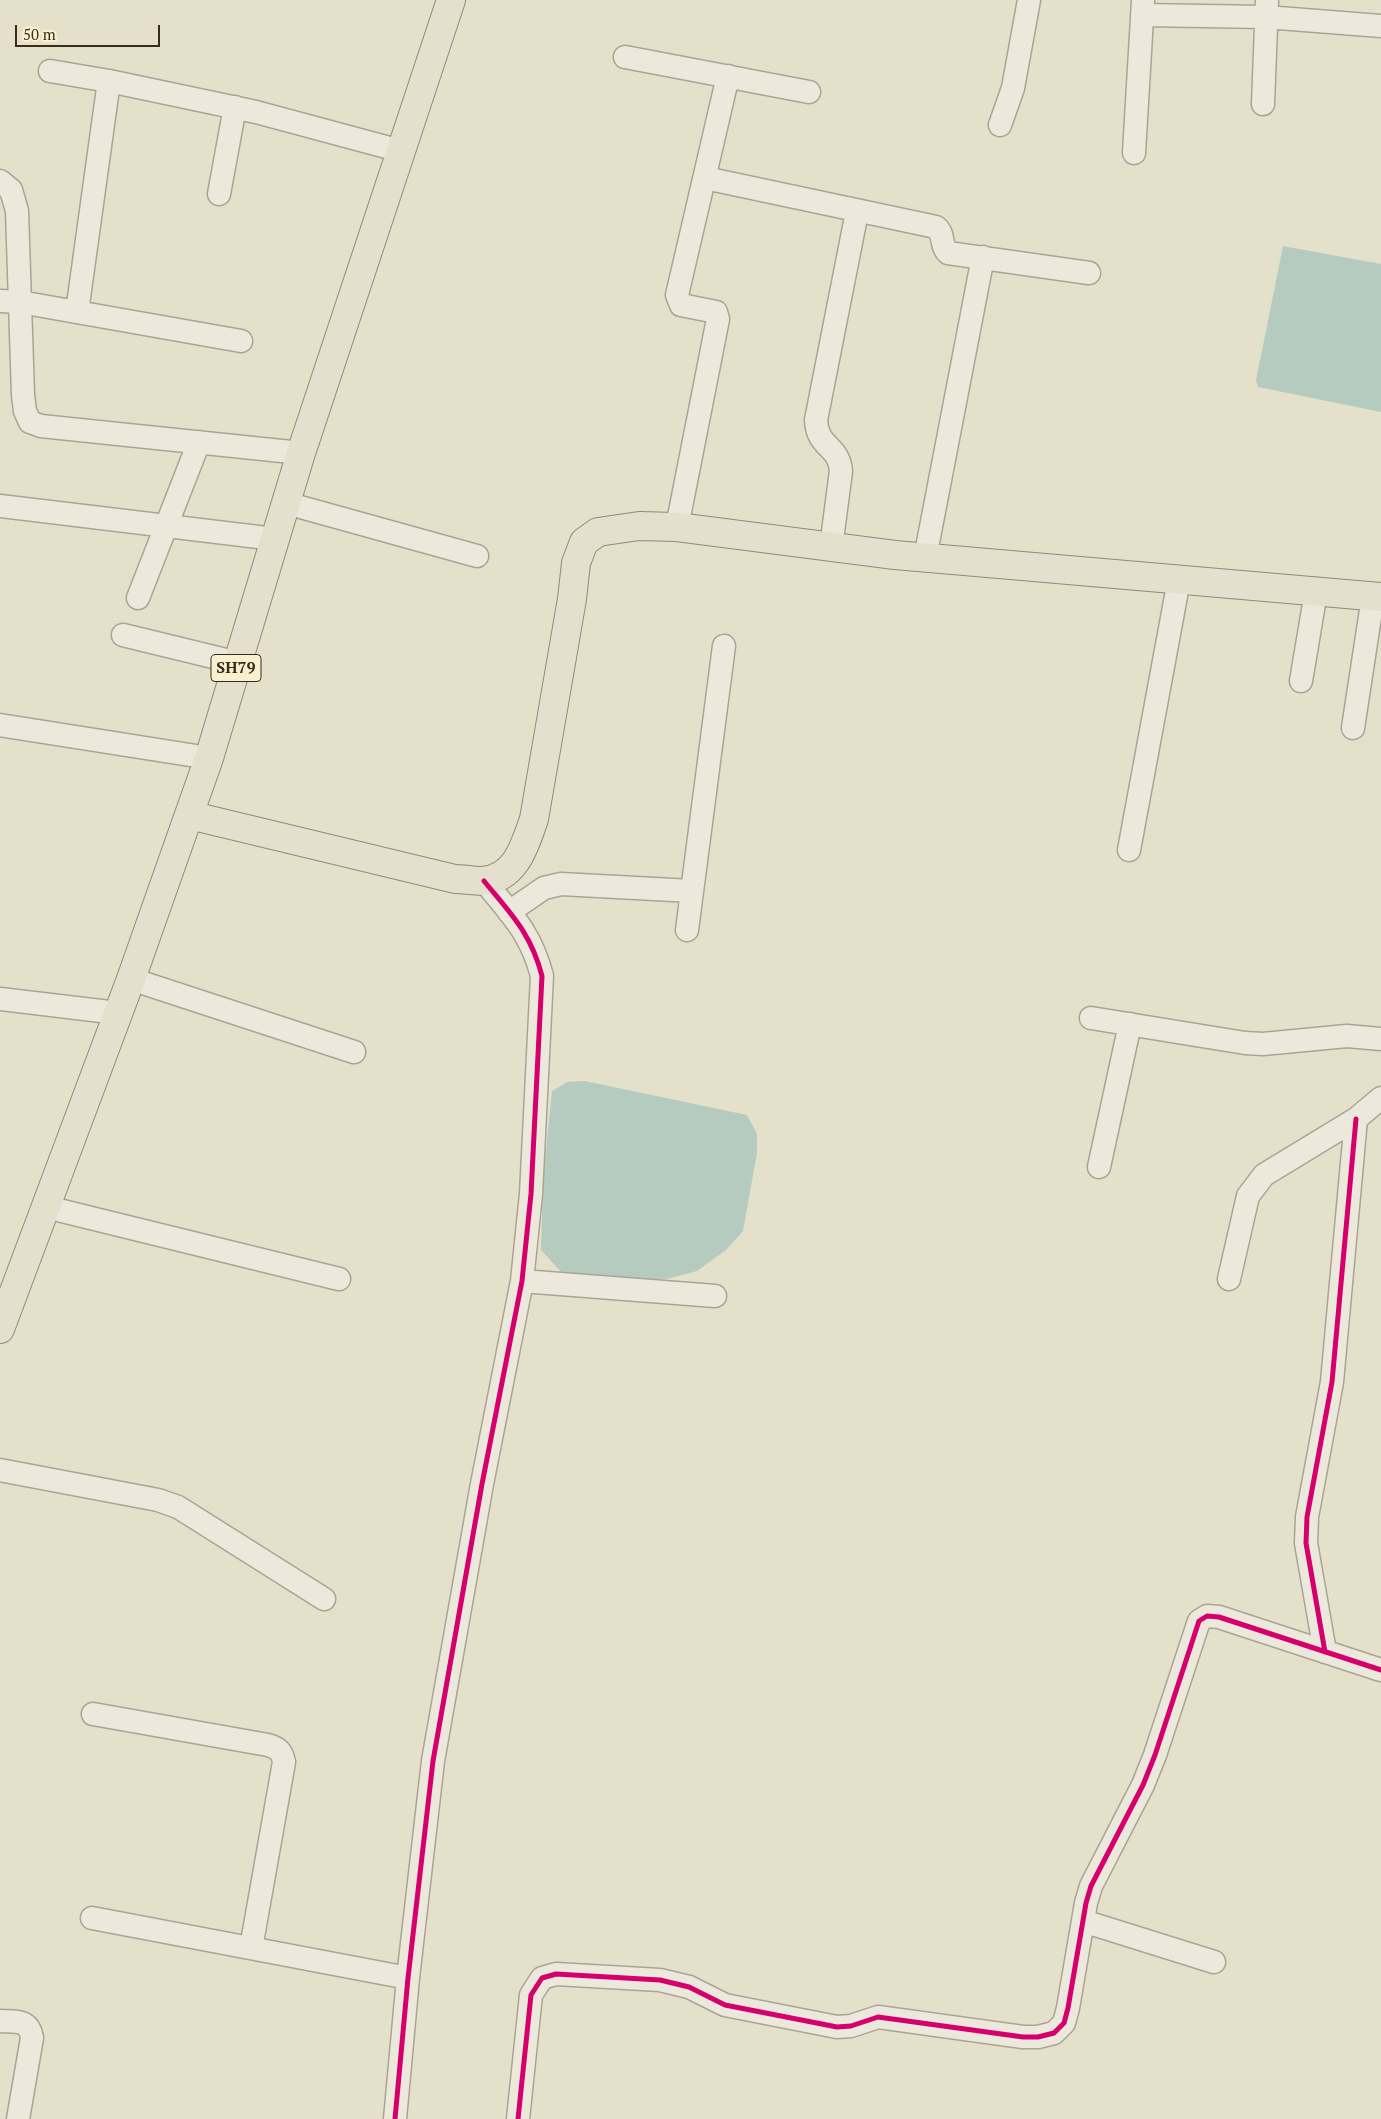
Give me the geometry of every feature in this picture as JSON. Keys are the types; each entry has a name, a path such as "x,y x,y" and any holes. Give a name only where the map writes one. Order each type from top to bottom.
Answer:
{"main road":[{"name":"SH79","path":"0,1329 131,979 209,758 301,453 451,0"},
{"path":"189,815 454,879 484,881 508,872 522,852 534,819 572,599 576,563 584,542 598,532 639,526 677,527 926,558 1377,597"}],"street":[{"path":"1000,125 1013,88 1029,0"},
{"path":"1134,152 1143,8 1266,9 1381,26"},
{"path":"1263,104 1266,9"},
{"path":"625,56 809,92"},
{"path":"50,71 110,81 235,107 401,151"},
{"path":"677,527 718,318 716,312 686,307 678,300 728,76"},
{"path":"77,312 110,81"},
{"path":"219,194 235,107"},
{"path":"705,178 857,212 936,227 942,234 944,248 948,253 1089,273"},
{"path":"0,181 11,190 18,210 10,301 25,411 30,422 41,426 301,453"},
{"path":"831,547 841,471 840,461 834,451 821,441 816,432 816,420 857,212"},
{"path":"926,558 982,257"},
{"path":"10,301 241,341"},
{"path":"138,598 199,442"},
{"path":"286,503 477,556"},
{"path":"0,506 275,539"},
{"path":"1129,850 1179,580"},
{"path":"1301,681 1316,592"},
{"path":"1353,728 1377,597"},
{"path":"123,636 238,663"},
{"path":"687,930 724,646"},
{"path":"0,725 209,758"},
{"path":"395,2119 408,1978 433,1761 482,1484 522,1281 531,1194 542,976 536,953 524,930 484,881"},
{"path":"509,912 544,888 560,884 692,891"},
{"path":"131,979 354,1052"},
{"path":"0,999 118,1013"},
{"path":"1090,1018 1245,1043 1263,1044 1347,1036 1381,1039"},
{"path":"1099,1167 1130,1024"},
{"path":"1229,1279 1248,1196 1255,1184 1264,1175 1356,1119 1381,1098"},
{"path":"1326,1652 1306,1542 1307,1517 1332,1382 1356,1119"},
{"path":"46,1207 340,1278"},
{"path":"522,1281 715,1296"},
{"path":"0,1470 151,1499 178,1506 324,1599"},
{"path":"518,2119 531,1995 542,1978 556,1974 660,1980 689,1987 726,2005 837,2026 852,2026 878,2017 1023,2037 1038,2037 1054,2033 1064,2023 1091,1886 1143,1785 1155,1755 1199,1621 1207,1616 1219,1617 1381,1670"},
{"path":"93,1714 268,1745 277,1748 282,1754 284,1762 251,1948"},
{"path":"92,1918 408,1978"},
{"path":"1083,1921 1214,1962"},
{"path":"0,2021 25,2022 31,2028 32,2038 18,2119"}],"shaded area":[{"path":"1283,246 1381,264 1381,412 1258,387 1256,380"},
{"path":"585,1081 747,1115 757,1134 757,1153 743,1231 726,1250 697,1271 667,1279 605,1281 564,1275 541,1250 543,1180 552,1091 567,1082"}],"cycle path":[{"path":"395,2119 408,1978 433,1761 482,1484 522,1281 531,1194 542,976 526,936 484,881"},
{"path":"1325,1652 1306,1543 1307,1517 1332,1382 1356,1119"},
{"path":"518,2119 531,1995 542,1978 556,1974 660,1980 689,1987 725,2005 837,2027 851,2026 878,2017 1023,2037 1038,2037 1054,2033 1064,2023 1068,2008 1086,1903 1091,1886 1143,1785 1155,1755 1199,1621 1207,1616 1219,1617 1381,1670"}]}
